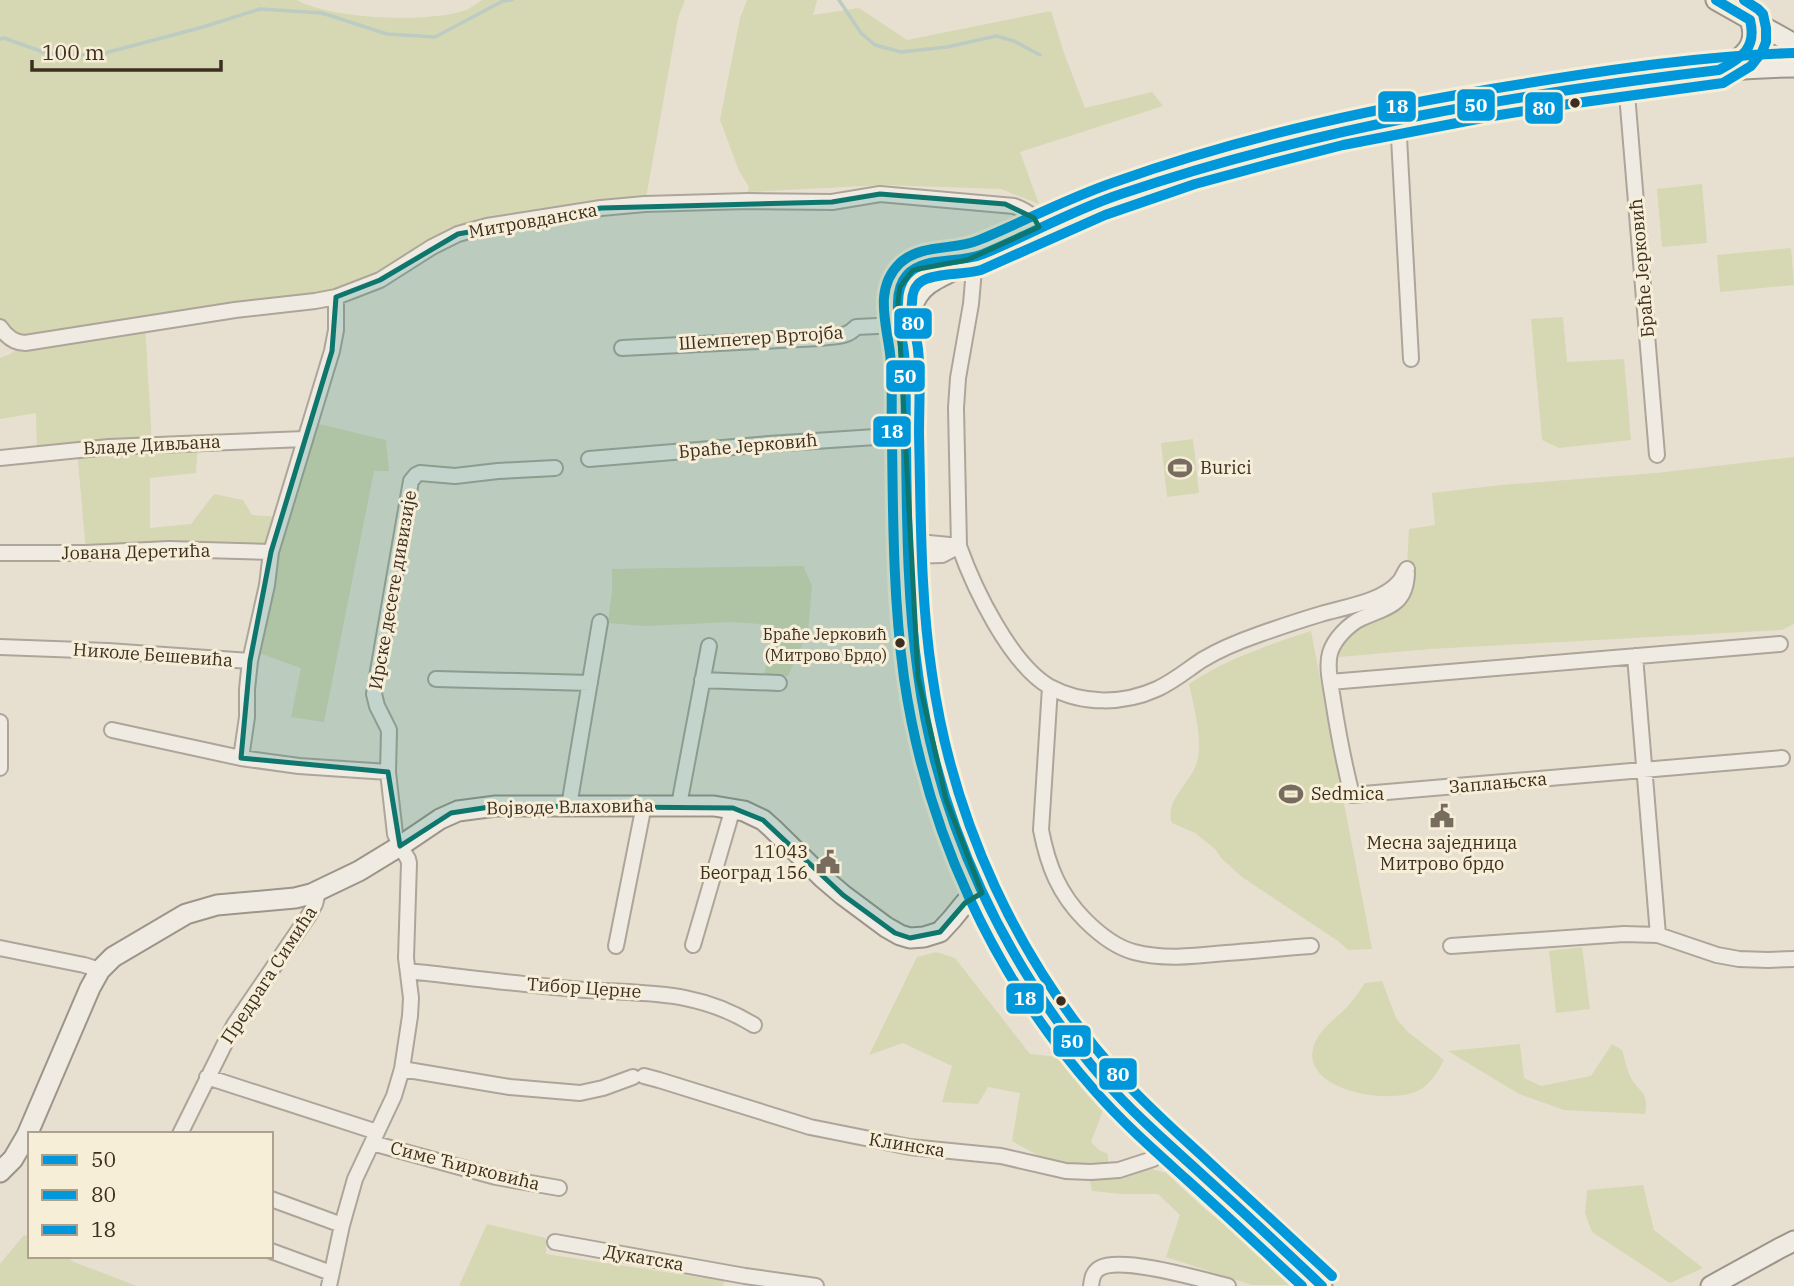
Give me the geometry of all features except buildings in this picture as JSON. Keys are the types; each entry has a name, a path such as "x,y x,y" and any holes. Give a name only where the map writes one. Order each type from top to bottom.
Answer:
{"main road":[{"path":"1716,0 1794,44"},
{"path":"1719,70 1739,58 1748,48 1753,34 1750,20"},
{"path":"904,352 909,316 918,293 924,286 971,259 1039,228 1116,196 1200,169 1317,136 1451,109 1719,70 1794,66"},
{"path":"971,259 921,265 905,277 900,286 898,302 904,352 911,596 918,677 934,758 946,799 982,893 1006,941 1070,1036 1105,1081 1313,1283"},
{"name":"Војводе Влаховића","path":"29,1132 90,988 100,970 113,957 194,910 295,898 318,892 458,811 496,806 679,805 744,811 763,820 843,895 886,927 910,938 940,932 965,903 982,893"},
{"name":"Војводе Влаховића","path":"0,1172 13,1158 28,1134"},
{"path":"1711,1286 1794,1241"}],"street":[{"name":"Браће Јерковић","path":"1626,82 1657,455"},
{"path":"1398,120 1411,359"},
{"name":"Митровданска","path":"0,327 15,341 25,343 336,297 380,280 458,234 487,226 601,208 670,203 832,202 873,195 902,195 1014,206 1032,215 1039,228"},
{"path":"971,259 971,304 958,378 956,408 959,546 986,606 1011,647 1027,667 1050,687 1079,698 1100,701 1139,696 1180,676 1239,641 1376,597 1399,582 1407,569 1406,583 1399,599 1383,610 1358,620 1332,646 1329,657 1330,682 1780,644"},
{"path":"250,662 267,585 271,552 332,351 336,330 336,297"},
{"name":"Шемпетер Вртојба","path":"622,348 820,338 844,335 856,327 899,325"},
{"name":"Браће Јерковић","path":"589,459 769,443 906,435"},
{"name":"Владе Дивљана","path":"0,458 109,447 305,439"},
{"name":"Ирске десете дивизије","path":"330,1280 355,1179 394,1096 402,1069 410,1016 406,944 409,863 395,834 388,772 389,730 374,694 413,477 420,474 455,476 555,468"},
{"path":"909,548 942,555 959,546"},
{"name":"Јована Деретића","path":"0,553 169,549 271,552"},
{"path":"569,806 600,622"},
{"name":"Војводе Влаховића","path":"679,805 709,646"},
{"name":"Николе Бешевића","path":"0,647 108,651 250,662 247,717 241,758"},
{"path":"1635,656 1657,935"},
{"path":"436,679 590,684"},
{"path":"702,680 779,683"},
{"name":"Заплањска","path":"1330,682 1342,755 1352,795 1782,758"},
{"path":"1050,687 1041,830 1059,887 1071,906 1115,945 1135,952 1182,957 1311,946"},
{"path":"0,722 0,768"},
{"path":"112,730 241,758 299,766 388,772"},
{"path":"615,946 644,805"},
{"path":"693,945 733,808"},
{"name":"Предрага Симића","path":"181,1132 234,1026 316,904 318,892"},
{"path":"1451,946 1624,934 1657,935 1717,955 1768,960 1794,959"},
{"path":"0,948 100,970"},
{"name":"Тибор Церне","path":"408,971 595,991 693,998 714,1004 754,1025"},
{"name":"Клинска","path":"402,1069 510,1087 580,1093 638,1077 659,1080 810,1127 910,1147 1001,1156 1066,1171 1119,1170 1153,1159 1171,1147"},
{"name":"Симе Ћирковића","path":"208,1077 496,1177 559,1188"},
{"path":"273,1200 342,1225"},
{"name":"Дукатска","path":"555,1242 816,1286"},
{"path":"273,1252 330,1280"},
{"path":"1091,1286 1097,1270 1112,1264 1149,1268 1228,1286"}],"highlighted area":[{"path":"880,194 1005,204 1034,218 1039,227 967,260 913,270 900,287 898,302 918,677 946,799 982,893 965,903 940,932 910,938 895,933 843,895 763,820 733,808 496,806 451,813 400,846 388,772 241,758 250,661 271,552 332,351 336,297 380,280 458,234 601,208 832,202"}],"green space":[{"path":"0,0 297,0 354,15 403,18 447,15 466,10 482,0 685,0 678,18 645,204 487,226 365,287 145,324 152,444 198,442 196,473 150,478 150,528 191,524 214,494 243,500 252,515 281,517 310,422 386,440 389,471 374,471 324,722 291,717 301,668 253,651 271,552 86,553 77,449 37,454 36,413 0,419 0,358 24,344 0,327"},
{"path":"747,0 817,0 813,15 859,8 907,40 1051,11 1085,108 1152,92 1163,106 1020,152 1039,204 1001,189 884,185 748,192 749,187 739,171 720,120 740,18"},
{"path":"1765,35 1794,48 1794,59 1759,59"},
{"path":"1702,184 1707,243 1662,247 1657,189"},
{"path":"1791,248 1794,285 1720,292 1717,255"},
{"path":"1563,317 1567,362 1624,359 1631,440 1559,448 1542,440 1531,319"},
{"name":"Burici","path":"1193,439 1199,493 1167,497 1161,443"},
{"path":"1794,457 1794,624 1782,630 1431,649 1339,657 1339,645 1406,583 1409,529 1435,525 1432,493 1656,473"},
{"path":"803,566 812,585 808,632 788,676 764,676 775,625 731,622 645,626 608,623 612,569"},
{"path":"1311,631 1372,949 1348,950 1242,877 1195,833 1172,823 1170,815 1174,800 1193,772 1198,756 1197,725 1189,684 1233,660"},
{"path":"1582,947 1590,1009 1556,1013 1549,951"},
{"path":"936,952 955,958 1030,1054 1059,1057 1103,1110 1091,1142 1108,1154 1108,1165 1050,1162 1012,1141 1020,1093 988,1087 978,1104 942,1102 952,1066 903,1043 869,1055 917,957"},
{"path":"1382,981 1396,1018 1408,1032 1444,1060 1428,1083 1408,1094 1371,1095 1351,1091 1333,1084 1320,1074 1313,1061 1314,1045 1325,1028 1349,1005 1365,983"},
{"path":"1520,1044 1524,1078 1541,1086 1591,1076 1612,1044 1622,1050 1631,1078 1645,1097 1645,1114 1564,1110 1519,1094 1448,1051"},
{"path":"1145,1167 1166,1173 1207,1211 1244,1238 1290,1280 1289,1285 1252,1285 1166,1257 1180,1215 1158,1194 1092,1191 1090,1181"},
{"path":"1643,1185 1654,1230 1703,1268 1670,1283 1592,1232 1585,1213 1587,1190"},
{"path":"487,1224 546,1238 546,1254 724,1281 723,1286 459,1286"},
{"path":"24,1235 28,1236 28,1258 67,1258 137,1286 0,1286 0,1264"}],"waterway":[{"path":"0,39 4,38 43,52 71,56 105,53 260,9 322,13 387,34 435,37 503,1 512,0"},
{"path":"839,0 861,33 875,45 901,52 947,47 996,36 1014,41 1040,55"}],"transit line":[{"name":"50","path":"1322,1286 1149,1126 1103,1079 1036,989 981,890 959,838 942,785 918,674 908,559 905,376 898,316 900,289 907,275 922,265 974,257 1103,200 1268,150 1492,102 1719,70 1746,51 1752,30 1750,20 1716,0"},
{"name":"80","path":"1332,1276 1163,1120 1117,1073 1081,1030 1049,985 1020,937 995,887 956,783 932,674 923,584 919,370 912,314 913,293 916,287 928,278 981,270 1105,215 1195,184 1269,164 1343,145 1493,116 1723,83 1751,66 1766,42 1763,14 1744,0"},
{"name":"18","path":"1302,1286 1128,1126 1058,1046 1025,999 996,950 947,845 914,735 900,648 894,558 891,374 884,306 887,283 900,263 918,253 969,243 1098,188 1265,136 1367,112 1556,78 1692,60 1794,53"}],"place":[{"name":"Burici","path":"1180,468"},
{"name":"Браће Јерковић (Митрово Брдо)","path":"900,643"},
{"name":"Sedmica","path":"1291,794"},
{"name":"Месна заједница Митрово брдо","path":"1442,816"},
{"name":"11043 Београд 156","path":"828,862"}]}
